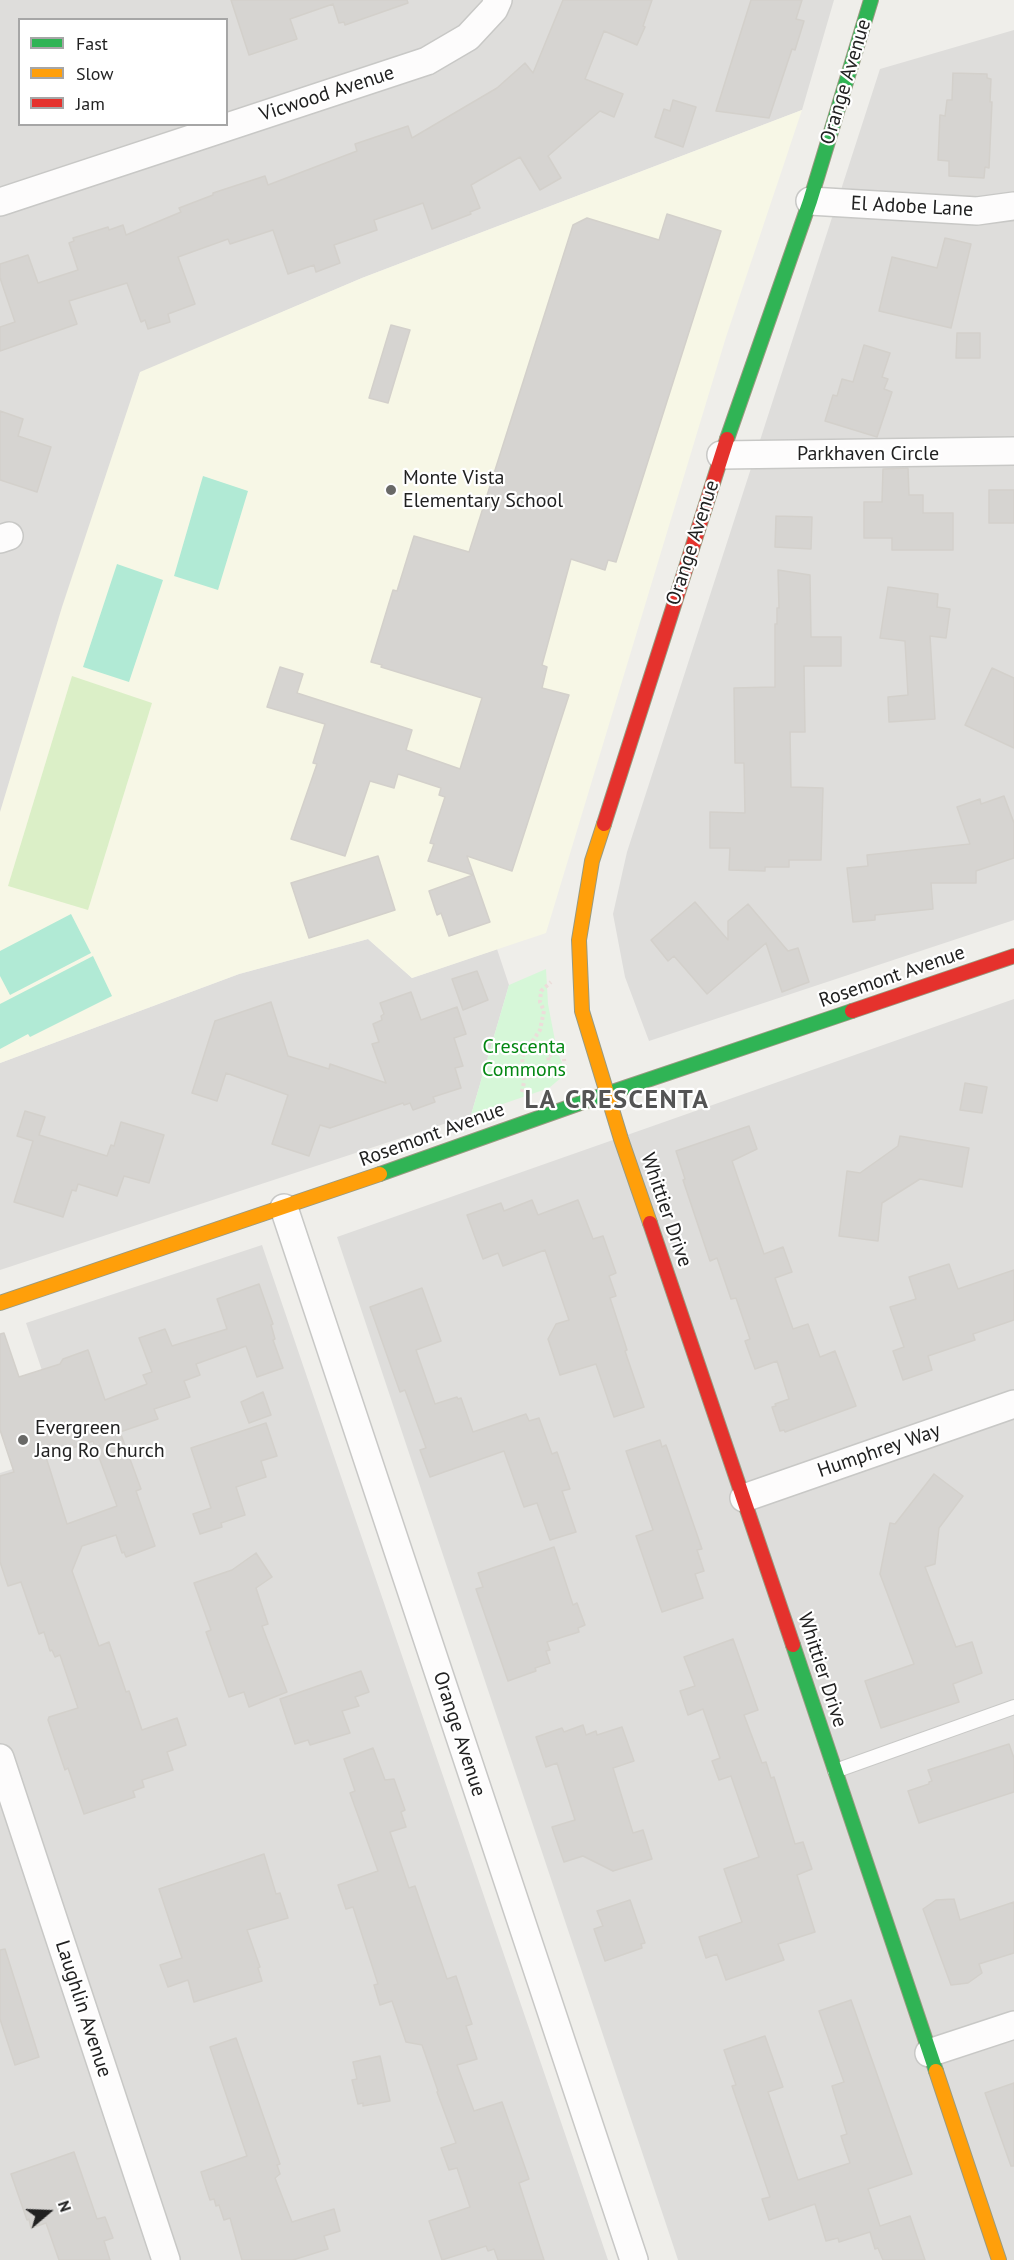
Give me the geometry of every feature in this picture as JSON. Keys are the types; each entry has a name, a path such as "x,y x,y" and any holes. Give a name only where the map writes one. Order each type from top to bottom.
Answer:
{"street":[{"name":"Vicwood Avenue","path":"0,202 427,61 468,37 494,9 498,0"},
{"name":"Orange Avenue","path":"606,1094 582,1011 579,940 592,861 721,455 810,201 871,0"},
{"name":"El Adobe Lane","path":"810,201 977,212 1014,206"},
{"name":"Parkhaven Circle","path":"721,455 1014,451"},
{"name":"Rosemont Avenue","path":"0,1303 284,1208 606,1094 1014,956"},
{"name":"Whittier Drive","path":"606,1094 999,2260"},
{"name":"Orange Avenue","path":"284,1208 634,2260"},
{"name":"Humphrey Way","path":"744,1498 1014,1404"},
{"name":"Laughlin Avenue","path":"0,1758 166,2260"},
{"path":"929,2053 1014,2025"}],"lane":[{"path":"835,1771 1014,1707"}],"path":[{"path":"519,1099 524,1082 522,1057 535,1040 543,1022 541,991 548,984"},
{"path":"508,1042 514,1049 525,1051"},
{"path":"523,1068 529,1077 538,1076 549,1066 549,1056 543,1048 530,1046"},
{"path":"549,1056 562,1051"}],"shaded area":[{"path":"0,0 834,0 802,110 362,278 140,373 0,819"},
{"path":"1014,30 1014,920 649,1041 625,977 613,914 627,852 880,69"},
{"name":"Monte Vista Elementary School","path":"802,110 726,337 546,933 412,978 368,939 239,974 0,1063 0,812 62,607 140,372 362,278"},
{"path":"368,939 412,978 497,949 509,985 471,1115 0,1270 0,1063 239,974"},
{"path":"1014,999 1014,2260 678,2260 337,1237"},
{"path":"262,1245 608,2260 0,2260 0,1473 69,1451 26,1323"}],"green space":[{"path":"203,476 248,491 218,590 174,576"},
{"path":"117,564 163,580 129,682 83,667"},
{"path":"72,676 152,703 88,910 8,886"},
{"path":"71,914 91,953 10,995 0,976 0,951"},
{"path":"93,956 112,996 30,1037 28,1034 0,1049 0,1004"},
{"name":"Crescenta Commons","path":"546,969 548,1004 557,1051 563,1065 562,1077 549,1088 471,1115 509,985"}],"building":[{"path":"231,0 407,0 408,3 345,25 344,22 339,23 333,4 290,19 297,39 249,55"},
{"path":"563,0 652,0 643,26 645,27 637,45 604,31 585,79 623,94 614,117 600,111 548,156 561,178 540,190 520,157 471,185 480,208 470,212 471,214 432,229 423,203 374,220 377,230 334,245 340,263 316,272 314,265 288,274 273,230 230,244 228,239 178,257 195,304 168,314 170,322 148,329 145,320 141,322 127,283 69,301 77,324 0,351 0,327 15,322 0,278 0,264 28,255 38,283 78,270 69,243 74,241 73,238 108,227 109,230 123,225 126,235 181,212 179,208 213,195 213,193 265,176 268,185 357,151 355,144 408,126 412,138 497,88 525,63 533,73"},
{"path":"751,0 802,0 796,19 804,21 769,118 716,111"},
{"path":"953,73 987,74 987,78 991,79 989,168 985,167 984,178 949,176 949,161 938,160 940,115 945,116 947,100 952,100"},
{"path":"673,100 696,107 683,147 655,137 664,109 670,111"},
{"path":"667,214 721,231 616,562 608,560 605,570 571,559 542,665 547,667 542,688 569,695 512,871 467,856 490,922 449,936 441,913 437,915 429,891 473,875 428,861 434,844 430,843 445,797 439,795 441,788 398,774 394,788 370,781 345,856 291,839 317,764 313,763 325,724 267,707 280,667 303,674 297,693 412,730 406,750 460,769 482,698 371,662 393,590 397,591 414,536 469,552 573,225 587,218 659,240"},
{"path":"945,238 971,244 951,328 879,311 892,257 937,268"},
{"path":"391,325 410,330 388,403 369,398"},
{"path":"957,333 980,333 980,358 956,358"},
{"path":"864,345 890,353 882,377 888,379 884,389 892,392 877,437 825,421 833,395 837,396 842,379 853,382"},
{"path":"0,411 23,419 18,436 51,447 37,492 0,480"},
{"path":"908,468 909,495 923,495 923,513 953,513 953,550 892,550 892,538 864,538 864,502 882,502 883,469"},
{"path":"989,490 1014,490 1014,523 989,523"},
{"path":"776,516 812,517 811,549 775,547"},
{"path":"778,570 810,575 811,637 841,637 841,666 804,666 805,732 790,732 791,787 823,788 821,860 789,860 789,867 765,867 765,871 729,870 730,848 710,848 710,812 745,813 744,763 735,763 734,688 775,687 775,624 777,624 777,608 779,608"},
{"path":"888,587 938,594 937,607 950,609 946,638 930,636 935,719 889,722 888,697 908,695 905,641 880,638"},
{"path":"992,668 1014,678 1014,748 965,725"},
{"path":"1004,796 1014,823 1014,858 976,871 976,883 931,883 933,909 875,915 875,920 853,922 847,868 868,866 867,855 970,844 957,807 980,799 981,804"},
{"path":"378,856 395,910 309,938 291,883"},
{"path":"695,902 728,940 728,921 748,904 788,951 798,948 809,982 782,992 766,943 707,994 674,956 668,961 651,940"},
{"path":"477,971 488,1000 463,1010 452,979"},
{"path":"411,992 421,1020 457,1007 466,1034 454,1038 463,1066 455,1068 461,1088 433,1097 435,1102 413,1110 410,1103 404,1105 403,1103 330,1128 320,1125 309,1156 272,1144 288,1095 226,1073 217,1101 192,1093 215,1021 271,1002 288,1056 329,1069 330,1064 386,1083 372,1044 379,1042 373,1024 382,1020 381,1016 384,1014 380,1003"},
{"path":"965,1083 987,1087 982,1113 960,1110"},
{"path":"25,1111 45,1117 39,1135 107,1156 111,1145 114,1146 121,1122 164,1135 149,1183 124,1176 117,1196 78,1184 76,1191 72,1190 63,1217 14,1202 33,1141 17,1136"},
{"path":"749,1126 757,1149 732,1161 764,1254 783,1247 792,1272 775,1278 793,1329 808,1324 820,1357 835,1351 856,1406 785,1432 780,1431 772,1407 789,1399 777,1361 755,1369 745,1341 750,1339 736,1298 731,1299 717,1258 710,1261 683,1180 685,1179 676,1151"},
{"path":"900,1136 969,1148 962,1187 920,1179 882,1203 878,1241 839,1236 847,1171 860,1173 898,1146"},
{"path":"532,1200 538,1215 578,1200 593,1239 603,1236 616,1273 609,1276 616,1296 610,1298 644,1407 614,1417 596,1364 560,1375 548,1339 556,1324 569,1320 545,1250 503,1266 498,1253 483,1259 467,1215 501,1203 504,1211"},
{"path":"949,1264 958,1289 1014,1270 1014,1320 973,1334 975,1340 928,1356 932,1370 903,1380 893,1351 904,1347 890,1307 916,1299 909,1277"},
{"path":"259,1284 273,1324 271,1325 275,1339 273,1340 283,1368 257,1377 246,1346 196,1364 200,1375 184,1381 190,1397 154,1409 158,1419 120,1432 141,1489 136,1491 155,1546 126,1557 124,1552 122,1553 116,1535 82,1546 72,1571 99,1646 109,1642 142,1730 177,1718 186,1745 167,1752 173,1770 142,1780 144,1787 133,1791 135,1797 84,1814 68,1768 65,1770 48,1720 49,1717 78,1708 60,1655 55,1657 52,1650 50,1651 44,1632 39,1634 21,1582 8,1586 0,1562 0,1476 14,1472 0,1430 0,1334 4,1333 19,1377 60,1364 63,1359 88,1350 105,1400 147,1384 143,1375 152,1372 139,1338 165,1329 172,1346 227,1329 217,1299","holes":["93,1441 117,1506 67,1524 46,1457"]},
{"path":"422,1288 441,1341 416,1350 435,1404 457,1397 461,1398 473,1432 526,1414 529,1421 539,1418 552,1454 557,1452 570,1489 562,1491 576,1532 550,1540 537,1503 524,1507 504,1451 430,1477 420,1450 426,1448 405,1390 400,1392 370,1307"},
{"path":"263,1392 271,1415 249,1423 241,1402"},
{"path":"266,1423 277,1456 261,1461 266,1477 236,1487 245,1515 221,1523 222,1527 200,1534 193,1514 211,1508 191,1448"},
{"path":"660,1440 662,1447 666,1445 702,1549 697,1550 704,1571 695,1574 703,1598 662,1612 636,1536 653,1530 626,1451"},
{"path":"934,1474 963,1496 939,1528 935,1564 925,1567 956,1647 972,1642 982,1673 953,1684 959,1702 881,1728 865,1681 914,1664 880,1574 890,1523 895,1524"},
{"path":"554,1547 573,1605 577,1603 585,1625 578,1628 579,1632 547,1642 550,1650 546,1651 550,1663 535,1668 536,1671 508,1681 476,1589 483,1587 478,1573"},
{"path":"256,1553 272,1577 256,1588 268,1624 262,1626 287,1692 249,1707 244,1692 229,1697 206,1632 211,1630 194,1583 232,1570"},
{"path":"733,1639 758,1710 744,1715 762,1763 766,1762 771,1778 774,1777 795,1844 803,1842 812,1869 797,1875 815,1932 778,1944 784,1960 726,1980 717,1954 706,1958 699,1937 742,1922 724,1869 759,1857 731,1776 719,1780 712,1761 720,1758 703,1709 688,1715 680,1691 695,1686 684,1657"},
{"path":"361,1671 369,1692 355,1697 359,1706 342,1711 350,1733 310,1745 308,1740 295,1744 280,1699"},
{"path":"583,1725 586,1735 596,1731 597,1735 622,1727 634,1761 613,1768 633,1833 643,1830 652,1859 613,1871 583,1856 564,1862 552,1827 575,1820 557,1763 546,1767 536,1737 562,1728 564,1732"},
{"path":"1009,1744 1014,1758 1014,1792 919,1823 908,1791 932,1781 928,1770"},
{"path":"373,1748 385,1780 394,1779 405,1810 401,1812 406,1827 390,1832 409,1888 415,1886 447,1979 456,1976 472,2024 466,2026 477,2059 457,2065 474,2111 502,2102 529,2179 519,2183 544,2260 498,2260 494,2249 488,2251 486,2246 442,2260 429,2221 470,2207 457,2168 449,2170 441,2148 456,2143 422,2045 406,2042 392,2001 380,2005 374,1985 378,1984 353,1907 346,1909 338,1885 378,1871 350,1793 355,1791 344,1759"},
{"path":"264,1854 276,1894 280,1893 288,1918 247,1930 260,1967 258,1968 262,1981 194,2002 188,1980 168,1987 160,1965 182,1958 159,1889"},
{"path":"954,1899 960,1920 1014,1902 1014,1953 979,1964 982,1973 968,1983 951,1985 923,1909 936,1900"},
{"path":"630,1900 645,1943 641,1944 642,1948 605,1961 594,1929 603,1926 597,1911"},
{"path":"5,1949 39,2057 15,2065 0,2019 0,1950"},
{"path":"851,2000 912,2174 868,2189 880,2226 910,2216 925,2260 883,2260 878,2248 875,2249 870,2232 839,2242 838,2238 826,2241 815,2204 769,2220 762,2199 770,2197 732,2086 736,2085 724,2050 765,2036 783,2087 768,2092 798,2180 850,2163 841,2136 847,2134 832,2086 844,2082 819,2011"},
{"path":"236,2038 280,2164 277,2165 280,2174 275,2178 292,2222 334,2209 340,2231 324,2236 328,2249 293,2260 242,2260 230,2218 224,2220 219,2205 216,2206 214,2199 210,2200 201,2172 247,2156 210,2047"},
{"path":"380,2056 390,2101 363,2106 363,2103 358,2104 352,2080 357,2079 353,2062"},
{"path":"1014,2083 1014,2166 1011,2166 985,2093"},
{"path":"74,2152 97,2219 105,2217 113,2238 104,2241 110,2260 59,2260 46,2223 31,2228 11,2174"}],"traffic: fast":[{"path":"727,439 810,201 871,0"},
{"path":"380,1174 606,1094 852,1011"},
{"path":"793,1645 936,2071"}],"traffic: slow":[{"path":"604,824 592,861 579,940 582,1011 621,1139 650,1223"},
{"path":"0,1303 380,1174"},
{"path":"936,2071 999,2260"}],"traffic: jam":[{"path":"604,824 727,439"},
{"path":"852,1011 1014,956"},
{"path":"650,1223 793,1645"}],"place":[{"name":"Monte Vista Elementary School","path":"391,490"},
{"name":"Evergreen Jang Ro Church","path":"23,1440"}],"district":[{"name":"LA CRESCENTA","path":"617,1101"}]}
